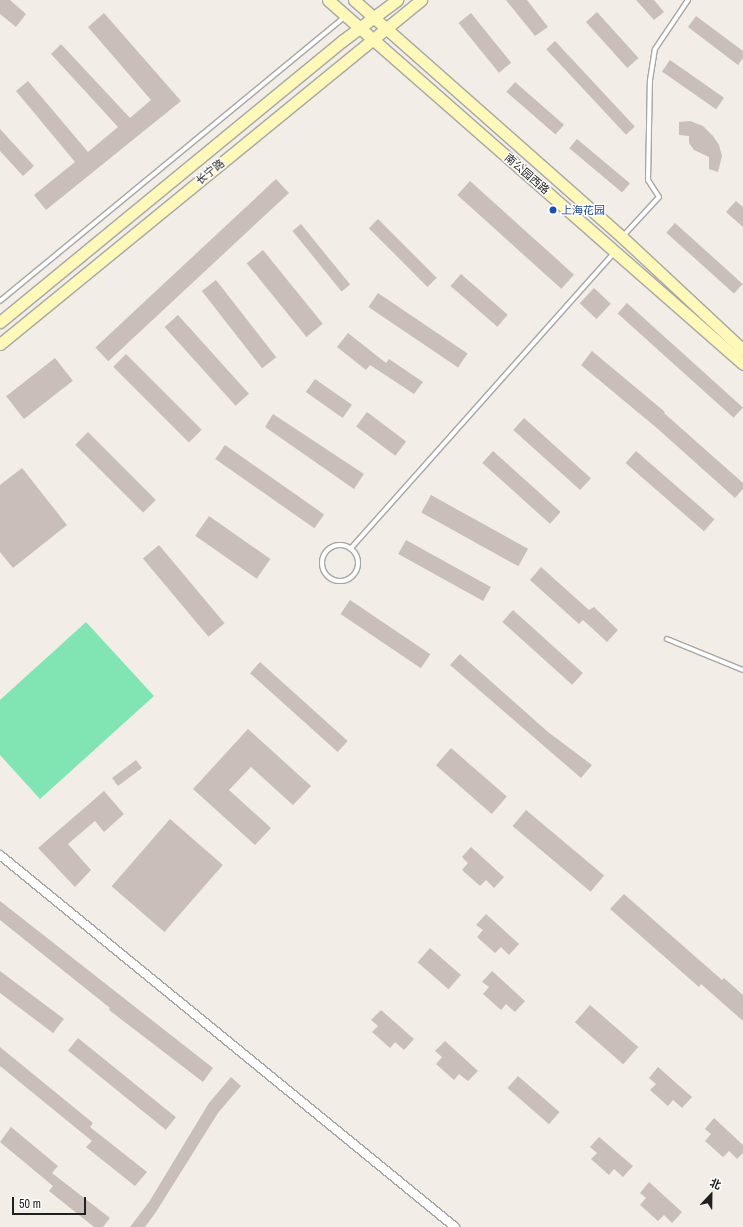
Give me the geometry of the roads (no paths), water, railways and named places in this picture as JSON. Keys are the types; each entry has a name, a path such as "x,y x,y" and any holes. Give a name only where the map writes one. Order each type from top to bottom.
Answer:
{"main road":[{"name":"南公园西路","path":"328,0 743,364"},
{"name":"南公园西路","path":"354,0 622,237 743,350"},
{"name":"长宁路","path":"0,322 360,28 397,0"},
{"name":"长宁路","path":"0,344 421,0"}],"street":[{"path":"0,855 455,1227"}],"lane":[{"path":"622,237 659,197 648,180 652,65 655,49 688,0"},
{"path":"0,301 346,16"},
{"path":"352,547 615,251"},
{"path":"337,544 352,547 359,560 356,574 343,582 329,578 321,566 325,551 337,544"},
{"path":"667,639 743,670"}],"place":[{"name":"上海花园","path":"553,210"}]}
